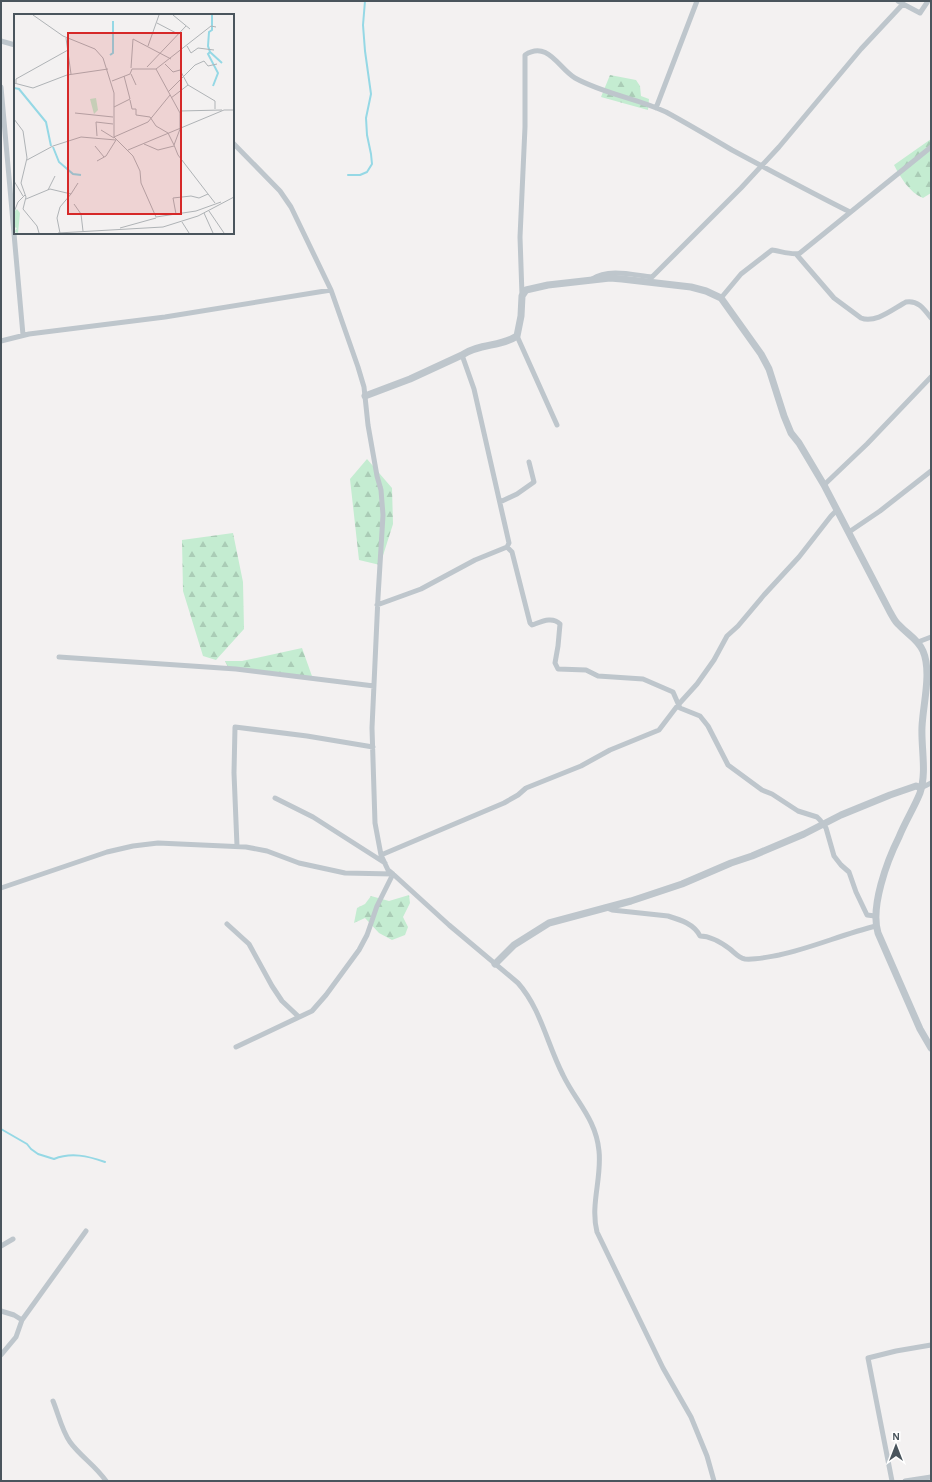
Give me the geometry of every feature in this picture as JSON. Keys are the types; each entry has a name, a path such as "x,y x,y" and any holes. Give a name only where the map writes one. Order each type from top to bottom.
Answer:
{"street":[{"path":"656,108 696,1"},
{"path":"898,1 920,13 928,1"},
{"path":"590,280 598,275 615,272 652,276 718,212 761,166 861,49 903,4"},
{"path":"1,41 14,45"},
{"path":"557,425 517,336 521,316 522,296 520,236 525,127 525,55 532,51 543,52 549,55 573,77 588,84 656,108 761,166 850,212"},
{"path":"1,87 23,336"},
{"path":"1,142 5,136"},
{"path":"234,143 286,199 297,218 331,290 358,367 365,396 370,433 383,502 383,531 377,605 373,747 375,823 381,855 388,870 449,925 518,983 530,998 563,1076 594,1126 599,1152 595,1204 597,1232 663,1368 691,1417 708,1456 714,1481"},
{"path":"796,255 931,147"},
{"path":"721,298 741,274 772,250 796,255 834,298 861,318 866,320 874,319 906,302 920,305 931,318"},
{"path":"522,296 526,290 548,285 622,278 691,287 718,295 761,354 769,369 789,428 824,485 897,624 918,642 924,653 926,666 922,727 923,771 921,788 888,864 875,916 876,926 909,1005 931,1048"},
{"path":"1,341 23,336 108,323 165,317 331,290"},
{"path":"365,396 410,379 462,355 469,350 504,342 517,336"},
{"path":"462,355 474,389 509,543 507,547"},
{"path":"824,485 931,377"},
{"path":"500,502 517,494 534,482 529,462"},
{"path":"849,532 880,511 931,471"},
{"path":"381,855 504,803 518,795 526,788 581,766 610,750 659,730 706,672 727,636 738,626 799,557 830,516 837,510"},
{"path":"377,605 421,589 475,560 507,547"},
{"path":"507,547 512,552 530,623 532,625 550,620 557,621 560,624 555,663 558,668 586,670 598,676 643,679 673,692 680,708 700,716 708,726 728,765 762,790 772,794 798,811 817,817 826,828 834,856 849,872 856,892 867,915 875,916"},
{"path":"918,642 931,637"},
{"path":"59,657 236,669 374,686"},
{"path":"237,846 234,773 235,727 313,737 373,747"},
{"path":"495,964 514,945 549,924 631,902 682,884 804,834 822,824 893,794 916,786 921,788 931,783"},
{"path":"275,798 313,817 385,863"},
{"path":"1,888 107,852 133,846 158,843 246,846 267,851 299,863 345,873 393,874"},
{"path":"236,1048 312,1011 359,950 367,935 377,906 393,874"},
{"path":"606,908 674,918 692,926 700,936 706,936 713,939 744,959 768,957 794,952 824,941 876,926"},
{"path":"227,924 250,944 272,986 282,1001 300,1017"},
{"path":"1,1354 16,1337 22,1320 86,1231"},
{"path":"1,1246 13,1239"},
{"path":"1,1311 14,1315 22,1320"},
{"path":"892,1481 868,1358 931,1345"},
{"path":"53,1401 70,1443 93,1465 106,1481"},
{"path":"905,1481 931,1477"}],"green space":[{"path":"610,75 636,80 640,86 641,96 649,99 648,110 601,97"},
{"path":"931,139 931,193 923,198 910,188 894,165"},
{"path":"367,459 392,488 393,524 380,565 359,560 350,479"},
{"path":"233,533 243,582 244,629 216,660 203,656 183,591 182,540"},
{"path":"302,648 313,679 229,669 225,661 242,661"},
{"path":"409,895 410,903 403,917 408,927 405,935 392,940 379,933 365,918 354,923 357,908 365,904 371,896 389,901"}],"waterway":[{"path":"348,175 360,175 367,172 372,164 367,135 366,118 371,94 363,25 365,1"},
{"path":"1,1129 27,1144 38,1154 54,1159 73,1155 105,1162"}]}
